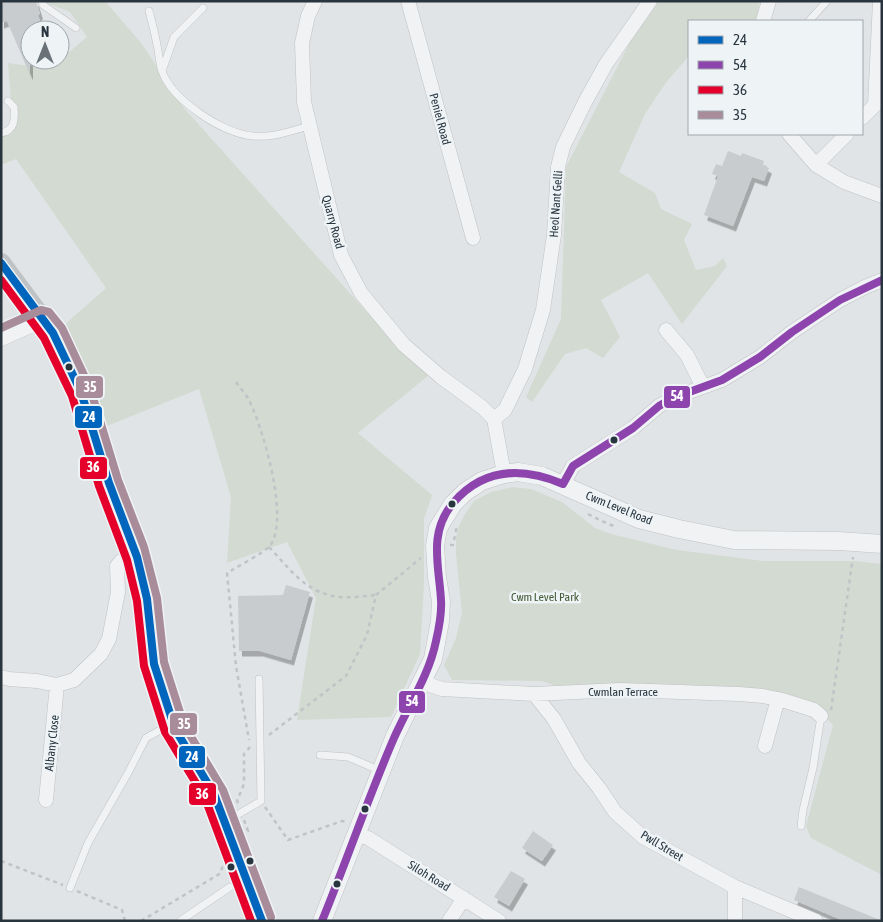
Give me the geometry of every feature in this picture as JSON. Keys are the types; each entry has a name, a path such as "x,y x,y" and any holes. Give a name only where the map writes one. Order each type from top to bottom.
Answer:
{"main road":[{"path":"1,263 53,333 81,392 109,483 137,557 147,599 154,664 175,729 232,824 262,921"}],"street":[{"name":"Peniel Road","path":"408,1 473,238"},
{"name":"Heol Nant Gelli","path":"494,419 505,410 525,369 543,310 554,235 558,167 563,147 606,64 650,1"},
{"path":"764,20 769,1"},
{"path":"863,117 874,105 880,1"},
{"name":"Quarry Road","path":"315,2 308,16 302,43 304,102 341,255 361,293 404,345 441,377 482,407 494,419"},
{"path":"791,135 816,165 844,182 882,196"},
{"path":"816,165 846,135"},
{"path":"563,484 573,466 633,428 659,406 673,398 722,380 760,357 792,332 840,300 882,280"},
{"path":"1,339 44,320"},
{"path":"666,330 687,355 703,387"},
{"path":"494,419 504,474"},
{"name":"Cwm Level Road","path":"322,921 395,736 433,659 440,621 441,601 435,546 438,528 453,504 465,492 482,481 518,472 542,476 639,518 688,531 734,540 882,544"},
{"path":"1,677 58,685 74,680 101,654 109,639 118,592 118,566 121,561 137,557"},
{"name":"Cwmlan Terrace","path":"421,682 442,689 534,694 620,690 739,694 778,700 814,710 820,723"},
{"name":"Albany Close","path":"46,800 58,685"},
{"name":"Pwll Street","path":"534,694 554,719 579,763 615,812 643,837 735,887 816,921"},
{"path":"765,746 778,700"},
{"name":"Siloh Road","path":"359,829 368,838 499,921"},
{"path":"735,887 735,921"},
{"path":"449,921 464,898"}],"lane":[{"path":"42,1 43,5 76,28"},
{"path":"810,20 827,1"},
{"path":"162,72 174,37 203,8"},
{"path":"149,11 162,72 177,96 199,113 228,130 251,136 270,136 309,126"},
{"path":"1,133 10,130 14,123 14,107 8,101"},
{"path":"232,824 261,801 259,679"},
{"path":"70,888 88,843 146,738 174,723"},
{"path":"801,826 820,723"},
{"path":"320,755 348,757 381,771"},
{"path":"180,921 230,887"}],"path":[{"path":"236,382 249,399 265,440 278,512 278,528 269,547 227,573 236,666 251,747"},
{"path":"820,723 830,718 855,542"},
{"path":"269,547 304,584 320,594 342,598 376,595 435,546"},
{"path":"141,921 221,873 228,838 244,784 244,754 346,676 367,635 376,595"},
{"path":"261,801 288,840 342,822 359,829"},
{"path":"232,824 248,831 232,824"}],"green space":[{"path":"48,1 105,1 142,44 184,108 373,319 429,375 358,433 432,495 424,519 424,584 420,654 391,717 297,720 316,598 287,542 227,563 231,497 199,389 102,428 63,326 106,288 16,159 1,165 1,135 11,133 16,122 11,101 8,63 20,65 20,70 70,70 70,51 87,37 70,12 49,4"},
{"path":"651,1 760,1 756,20 688,20 688,57 667,81 645,114 619,172 655,193 661,209 692,224 684,240 696,270 715,266 723,258 727,266 682,324 648,273 601,300 620,337 603,358 586,348 565,354 532,402 526,397 561,319 566,167"},
{"name":"Cwm Level Park","path":"512,487 531,489 562,502 595,528 611,534 677,550 763,561 854,561 882,564 882,875 811,838 806,826 833,725 815,706 559,687 542,681 452,680 444,665 456,638 462,613 456,554 456,538 459,526 474,501 491,492"}],"building":[{"path":"1,1 36,1 40,20 20,20 20,52 7,21 1,23"},
{"path":"728,151 741,156 742,153 764,161 763,165 769,168 764,181 752,177 733,226 704,215 718,176 712,174 716,164 722,166"},
{"path":"286,585 310,592 291,660 260,651 239,651 238,596 283,595"},
{"path":"533,831 553,845 542,861 522,848"},
{"path":"511,871 525,879 509,906 494,897"},
{"path":"799,887 880,921 844,921 794,900"}],"transit line":[{"name":"24","path":"1,263 53,333 81,392 109,483 137,557 147,599 154,664 175,729 214,794 262,921"},
{"name":"36","path":"1,280 44,338 72,396 99,486 127,560 137,601 144,666 165,732 205,798 251,921"},
{"name":"54","path":"322,921 384,761 433,654 441,610 437,562 438,538 445,514 453,503 478,482 505,474 533,475 563,484 573,466 633,428 659,406 673,398 722,380 760,357 792,332 840,300 882,280"},
{"name":"35","path":"1,328 41,310 49,312 62,328 90,388 118,480 144,547 157,598 164,662 184,725 223,790 271,917"}]}
